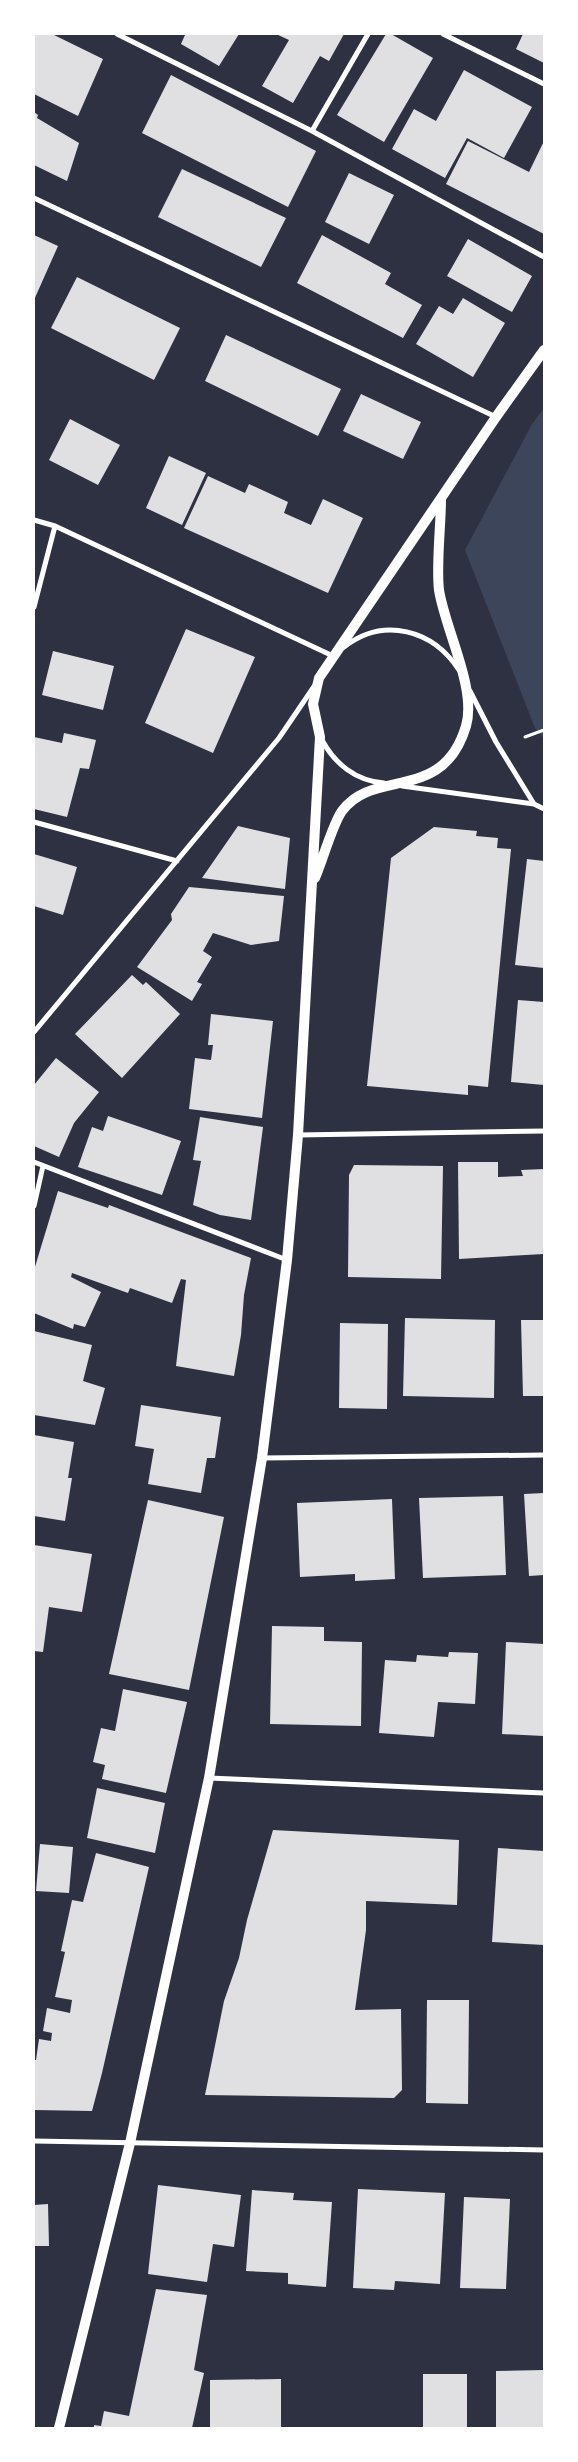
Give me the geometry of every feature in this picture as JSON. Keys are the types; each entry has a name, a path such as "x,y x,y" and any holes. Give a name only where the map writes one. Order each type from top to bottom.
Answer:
{"main road":[{"path":"59,2428 130,2142 209,1778 262,1458 287,1260 298,1136 320,737 314,704 319,678 496,417 544,350"},
{"path":"312,888 342,811 362,793 420,779 441,767 458,748 467,725 469,700 439,590 442,498"}],"street":[{"path":"117,34 312,130 544,257"},
{"path":"312,130 368,34"},
{"path":"443,34 544,84"},
{"path":"34,198 496,417"},
{"path":"34,520 55,526 333,656 354,640 379,631 405,631 430,640 449,656 462,676 496,742 534,804"},
{"path":"34,607 55,526"},
{"path":"34,1032 279,738 319,678"},
{"path":"320,737 329,754 349,772 371,782 534,804 544,808"},
{"path":"34,822 177,861"},
{"path":"298,1136 544,1131"},
{"path":"34,1162 287,1260"},
{"path":"34,1206 43,1166"},
{"path":"262,1458 544,1455"},
{"path":"209,1778 544,1793"},
{"path":"34,2141 544,2150"}],"path":[{"path":"525,737 544,730"}],"shaded area":[{"path":"544,408 544,739 535,728 465,550 532,424"}],"building":[{"path":"34,34 52,34 103,59 78,116 34,94"},
{"path":"183,34 239,34 219,66 181,44 185,35"},
{"path":"276,34 344,34 329,61 320,56 293,103 262,86 289,40"},
{"path":"386,34 391,34 433,58 384,142 337,115"},
{"path":"523,34 544,34 544,63 516,49"},
{"path":"464,70 532,107 504,158 467,138 445,178 392,149 414,109 436,121"},
{"path":"171,75 316,151 288,207 142,133"},
{"path":"34,112 38,115 37,118 79,143 67,181 34,165"},
{"path":"468,141 529,172 544,141 544,234 446,184"},
{"path":"182,169 286,218 261,267 158,217"},
{"path":"349,173 394,195 369,244 325,222"},
{"path":"34,235 58,246 34,300"},
{"path":"322,235 391,273 385,284 422,305 403,338 297,283"},
{"path":"468,239 532,276 512,312 447,276"},
{"path":"77,277 180,328 154,380 51,328"},
{"path":"463,298 505,323 473,377 416,344 439,306 453,314"},
{"path":"226,335 341,389 318,436 205,381"},
{"path":"361,394 421,422 403,459 343,431"},
{"path":"70,419 120,445 98,485 49,460"},
{"path":"169,456 206,473 182,525 146,508"},
{"path":"208,476 245,493 249,484 288,502 284,513 311,525 323,499 363,518 328,593 184,528"},
{"path":"186,629 255,657 213,753 145,723"},
{"path":"53,651 114,666 103,710 42,695"},
{"path":"64,733 96,740 89,769 80,768 67,817 34,809 34,737 62,743"},
{"path":"238,826 290,838 285,889 202,878"},
{"path":"434,827 477,831 476,836 498,838 497,848 511,849 488,1087 468,1085 468,1095 367,1086 391,858"},
{"path":"34,854 77,867 63,915 34,906"},
{"path":"527,859 544,861 544,968 515,965"},
{"path":"189,887 284,896 279,941 251,945 213,933 203,951 212,957 197,982 202,984 192,1001 137,967 172,920 171,914"},
{"path":"132,975 143,985 146,982 180,1014 122,1078 75,1034"},
{"path":"518,1000 544,1002 544,1085 511,1082"},
{"path":"211,1014 273,1021 262,1118 189,1109 195,1058 211,1060 213,1045 208,1045"},
{"path":"56,1058 99,1092 74,1123 59,1157 34,1146 34,1085"},
{"path":"108,1116 181,1141 162,1195 78,1167 92,1127 103,1131"},
{"path":"200,1117 263,1127 251,1220 220,1215 193,1205 201,1161 193,1160"},
{"path":"458,1162 498,1162 498,1177 523,1176 521,1170 544,1169 544,1254 459,1259"},
{"path":"354,1165 443,1166 441,1279 348,1277 349,1175"},
{"path":"58,1191 108,1208 109,1205 251,1258 244,1295 241,1335 234,1376 176,1366 186,1280 181,1279 172,1303 130,1288 128,1293 72,1273 71,1277 101,1292 85,1327 74,1324 73,1329 34,1313 34,1270"},
{"path":"405,1318 495,1320 494,1398 403,1396"},
{"path":"521,1320 544,1320 544,1396 523,1396"},
{"path":"340,1323 388,1324 387,1409 339,1408"},
{"path":"34,1331 92,1345 83,1381 105,1388 95,1425 34,1415"},
{"path":"141,1405 221,1417 215,1458 207,1458 201,1493 148,1484 154,1449 135,1446"},
{"path":"34,1435 74,1442 68,1478 72,1478 65,1521 34,1516"},
{"path":"544,1493 544,1575 529,1576 524,1494"},
{"path":"503,1496 506,1575 423,1578 419,1498"},
{"path":"392,1499 395,1579 355,1581 355,1574 300,1577 297,1503"},
{"path":"148,1500 224,1517 189,1690 109,1674"},
{"path":"34,1545 92,1554 82,1612 49,1607 43,1652 34,1651"},
{"path":"272,1626 324,1627 324,1641 362,1642 361,1726 270,1724"},
{"path":"506,1642 544,1644 544,1736 502,1734"},
{"path":"449,1652 478,1653 475,1704 438,1702 434,1737 379,1733 385,1660 416,1662 417,1655 448,1657"},
{"path":"123,1689 187,1702 166,1793 102,1779 105,1765 93,1762 101,1728 115,1731"},
{"path":"97,1788 165,1803 155,1853 87,1838"},
{"path":"273,1830 459,1840 457,1905 366,1901 366,1930 355,2010 401,2009 402,2090 394,2098 205,2095 224,2001 239,1958 247,1920"},
{"path":"40,1844 73,1847 69,1893 36,1891"},
{"path":"498,1848 544,1851 544,1945 492,1942"},
{"path":"96,1853 149,1867 102,2073 92,2111 34,2110 34,2060 36,2060 39,2039 51,2041 52,2033 43,2031 47,2008 70,2013 72,2000 55,1997 65,1952 61,1951 72,1900 83,1902"},
{"path":"427,2000 469,2000 468,2104 426,2103"},
{"path":"158,2185 241,2195 234,2247 213,2244 207,2282 148,2274"},
{"path":"358,2189 445,2193 440,2284 395,2281 394,2290 353,2288"},
{"path":"252,2190 294,2193 293,2200 332,2202 326,2287 288,2284 288,2273 246,2271"},
{"path":"464,2197 510,2199 506,2289 460,2288"},
{"path":"48,2204 49,2246 34,2246 34,2205"},
{"path":"156,2289 207,2295 194,2370 204,2373 192,2428 94,2428 94,2425 101,2426 104,2411 129,2416"},
{"path":"544,2370 544,2428 496,2428 496,2371"},
{"path":"423,2374 467,2374 467,2428 423,2428"},
{"path":"281,2379 281,2428 210,2428 210,2380"}]}
